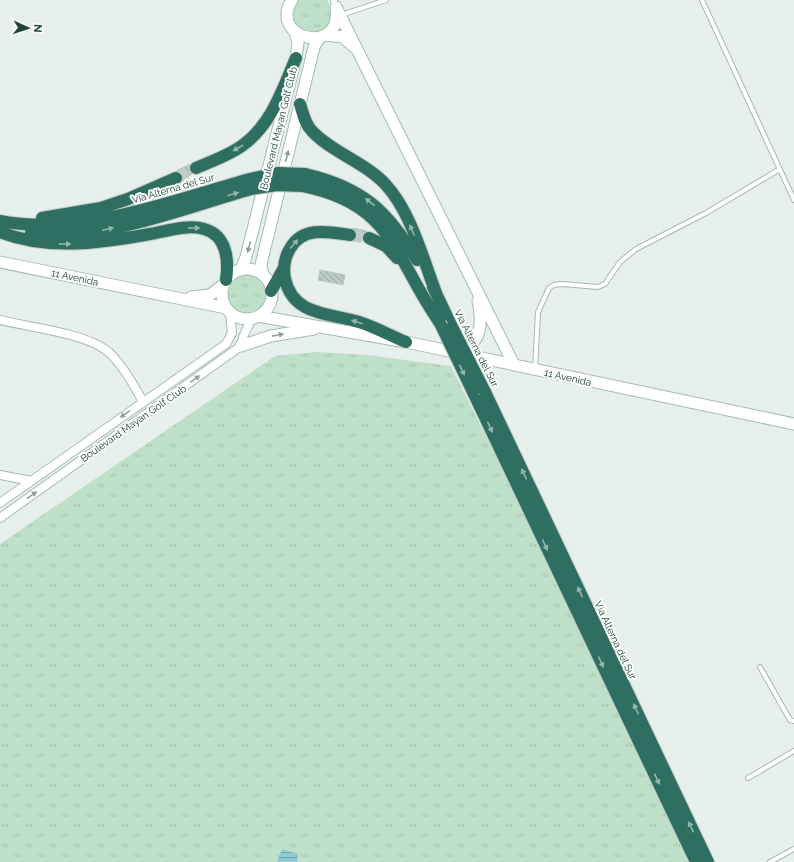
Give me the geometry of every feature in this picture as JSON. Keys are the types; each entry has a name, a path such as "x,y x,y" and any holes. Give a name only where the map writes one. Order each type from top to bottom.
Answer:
{"highway":[{"path":"196,168 240,147 260,129 273,109 296,58"},
{"path":"300,104 306,122 316,135 371,171 390,190 398,202 412,231 436,293"},
{"name":"Vía Alterna del Sur","path":"0,230 43,235 95,231 143,220 250,184 276,173 304,180 339,196 358,207 375,221 392,241 437,320 473,392 696,862"},
{"path":"24,224 44,217 82,213 101,208 128,199 176,178"},
{"name":"Vía Alterna del Sur","path":"304,180 324,178 346,187 379,209 403,236 436,293 485,392 708,862"},
{"name":"Vía Alterna del Sur","path":"0,221 24,224 74,224 108,218 250,184"},
{"path":"0,230 36,242 69,244 104,242 184,228 204,228 214,234 225,250 228,263 225,282"},
{"path":"271,297 284,268 291,246 306,234 323,231 350,235"},
{"path":"369,238 386,246 393,252 437,320"},
{"path":"284,268 289,290 306,308 320,314 359,322 406,342"}],"main road":[{"name":"Boulevard Mayan Golf Club","path":"241,270 246,257 296,58 298,43 295,32 288,21 288,8 290,1"},
{"name":"Boulevard Mayan Golf Club","path":"263,275 261,266 262,260 314,47 322,36 334,26 336,20 335,5"},
{"path":"335,5 514,365"},
{"path":"295,32 306,38 322,36 343,38 360,56"},
{"name":"11 Avenida","path":"0,262 228,310"},
{"path":"241,270 252,270 263,275 267,280 271,297 267,308 255,317 240,318 228,310 222,297 225,282 230,275 241,270"},
{"name":"11 Avenida","path":"150,293 200,297 215,292 225,282"},
{"path":"452,352 469,347 479,333 481,318 474,285"},
{"name":"11 Avenida","path":"271,297 276,311 284,315 341,331"},
{"name":"11 Avenida","path":"255,317 406,342 794,424"},
{"path":"241,346 271,336 321,327"}],"street":[{"name":"Boulevard Mayan Golf Club","path":"0,503 226,344 232,333 228,310"},
{"path":"241,346 242,337 255,317"},
{"path":"0,320 81,338 106,350 133,384 144,402"},
{"name":"Boulevard Mayan Golf Club","path":"0,518 241,346"},
{"path":"0,475 30,481"}],"lane":[{"path":"335,5 366,6 386,0"},
{"path":"702,0 794,200"},
{"path":"535,369 538,312 549,288 554,285 562,284 598,287 605,284 620,262 636,249 706,212 780,169"},
{"path":"760,667 790,720 794,721"},
{"path":"748,778 794,751"},
{"path":"770,862 794,849"}],"green space":[{"path":"297,0 327,0 331,13 328,27 322,32 313,33 305,31 297,26 292,19 292,10"},
{"path":"250,274 257,277 263,283 266,294 265,302 257,311 250,314 242,314 235,311 227,302 226,290 229,283 238,275"},
{"path":"317,352 367,355 451,366 698,862 0,862 0,544 275,356"}],"water":[{"path":"282,849 298,854 297,862 277,862"}],"building":[{"path":"190,164 189,171 192,174 183,179 181,172 176,171"},
{"path":"353,228 367,231 362,235 362,241 356,240 357,233"},
{"path":"320,270 345,275 343,285 318,280"}],"tunnel":[{"path":"176,178 196,168"},
{"path":"350,235 369,238"}]}
